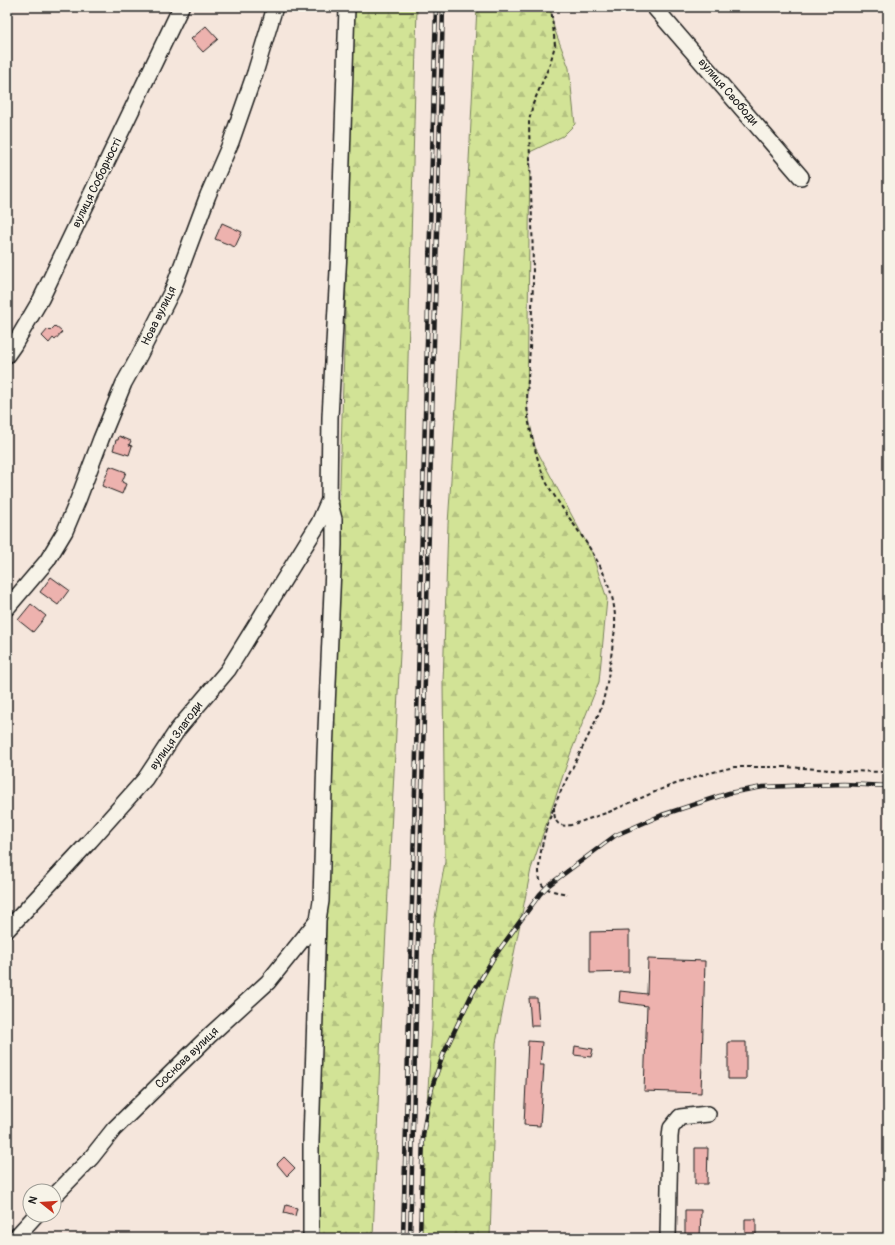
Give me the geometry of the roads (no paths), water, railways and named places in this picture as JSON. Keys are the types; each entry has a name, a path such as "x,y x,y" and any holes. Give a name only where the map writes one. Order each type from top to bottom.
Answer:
{"street":[{"name":"вулиця Соборності","path":"9,348 44,292 181,7"},
{"name":"Нова вулиця","path":"7,608 47,561 65,531 100,439 124,383 143,350 173,289 208,195 233,135 255,73 275,7"},
{"path":"310,1238 311,1141 318,920 321,900 325,753 334,545 334,519 329,500 330,417 339,252 347,7"},
{"name":"вулиця Свободи","path":"654,7 801,177"},
{"name":"вулиця Злагоди","path":"7,930 90,841 145,779 178,729 228,670 320,523 329,500"},
{"name":"Соснова вулиця","path":"62,1188 91,1158 114,1129 210,1035 268,982 318,920"},
{"path":"668,1238 671,1128 680,1117 708,1114"},
{"path":"14,1238 28,1223"}],"railway":[{"path":"403,1238 436,7"},
{"path":"410,1238 443,7"},
{"path":"420,1238 423,1135 433,1084 443,1055 471,996 494,957 540,894 549,885 616,835 662,815 729,793 763,787 844,784 888,786"}]}
